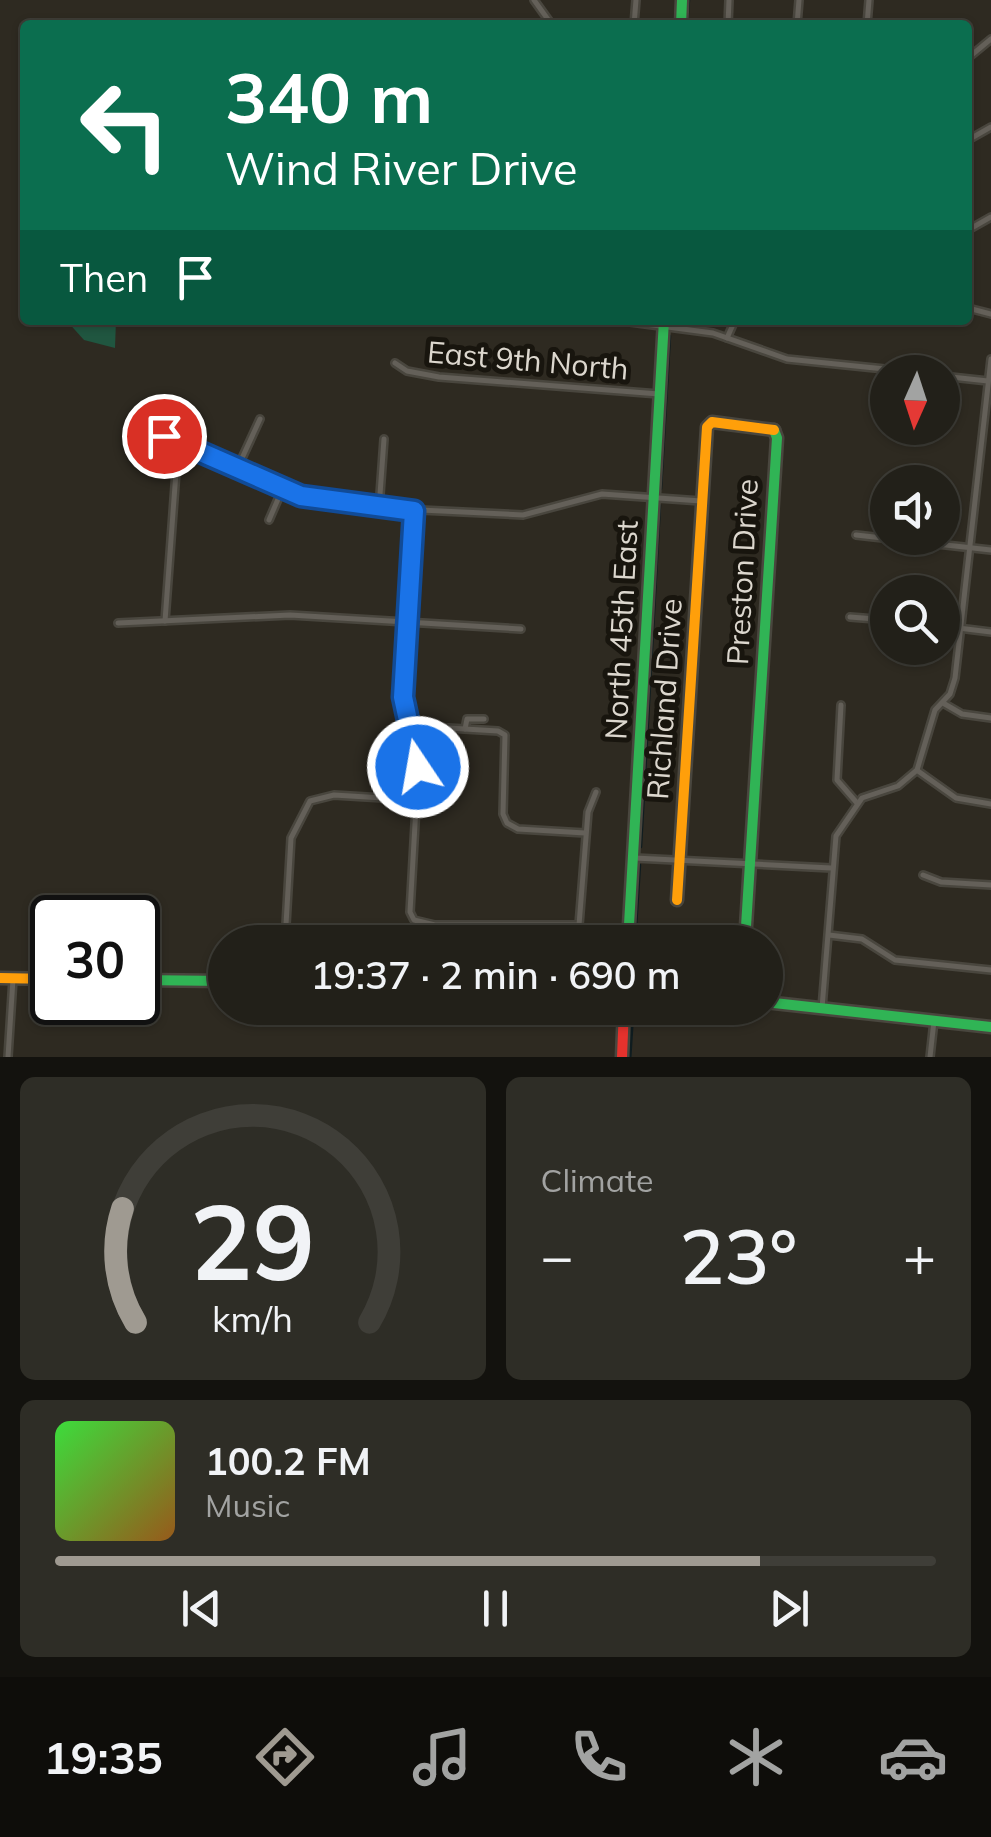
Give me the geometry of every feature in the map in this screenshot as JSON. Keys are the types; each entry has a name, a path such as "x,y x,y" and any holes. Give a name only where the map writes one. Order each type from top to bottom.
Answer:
{"street":[{"name":"North 45th East","path":"629,925 664,325"},
{"path":"672,325 727,338 787,359 870,367"},
{"path":"727,338 732,325"},
{"path":"822,1008 836,836 857,803 878,790 898,786 918,770 935,710 954,678 991,359"},
{"name":"East 9th North","path":"395,363 407,372 439,377 659,394"},
{"path":"960,378 990,381"},
{"path":"237,469 260,419"},
{"name":"Preston Drive","path":"701,501 707,427 712,422 777,430 751,864"},
{"path":"132,430 154,432 282,490 379,508 523,515 586,496 701,501"},
{"path":"379,508 384,439"},
{"path":"166,621 176,472 186,446"},
{"path":"269,520 282,490"},
{"name":"Richland Drive","path":"677,900 701,501"},
{"path":"414,511 403,697 419,754 410,912 422,924 461,925"},
{"path":"856,535 991,550"},
{"path":"118,623 274,615 521,629"},
{"path":"850,617 870,619"},
{"path":"961,628 991,632"},
{"path":"942,702 962,714 991,718"},
{"path":"841,706 837,780 857,803"},
{"path":"465,729 467,719 484,719"},
{"path":"414,736 435,728 505,735 503,814 507,823 518,828 586,833"},
{"path":"918,770 956,798 991,804"},
{"path":"579,925 586,833 596,792"},
{"path":"287,925 290,838 310,801 334,795 416,800"},
{"path":"633,858 831,868"},
{"path":"746,925 751,864"},
{"path":"924,875 941,882 991,885"},
{"path":"828,935 862,939 895,960 991,970"},
{"path":"0,978 30,978"},
{"path":"8,1057 13,978"},
{"path":"160,980 208,981"},
{"path":"783,1004 991,1026"},
{"path":"930,1057 934,1021"},
{"path":"622,1057 625,1025"}],"green space":[{"path":"70,325 116,325 115,348 84,340"}],"waterway":[{"path":"687,20 689,0"},
{"path":"661,489 670,336"},
{"path":"641,847 660,505"},
{"path":"636,925 640,865"},
{"path":"629,1057 631,1026"}],"traffic: fast":[{"path":"681,20 682,0"},
{"path":"629,925 664,325"},
{"path":"746,925 777,438 774,430"},
{"path":"160,980 208,981"},
{"path":"783,1004 991,1027"}],"traffic: slow":[{"path":"677,900 707,427 712,422 774,430"},
{"path":"0,978 30,979"}],"traffic: jam":[{"path":"622,1057 623,1025"}],"route":[{"path":"164,436 301,496 414,511 403,697 417,744 418,767"}]}
